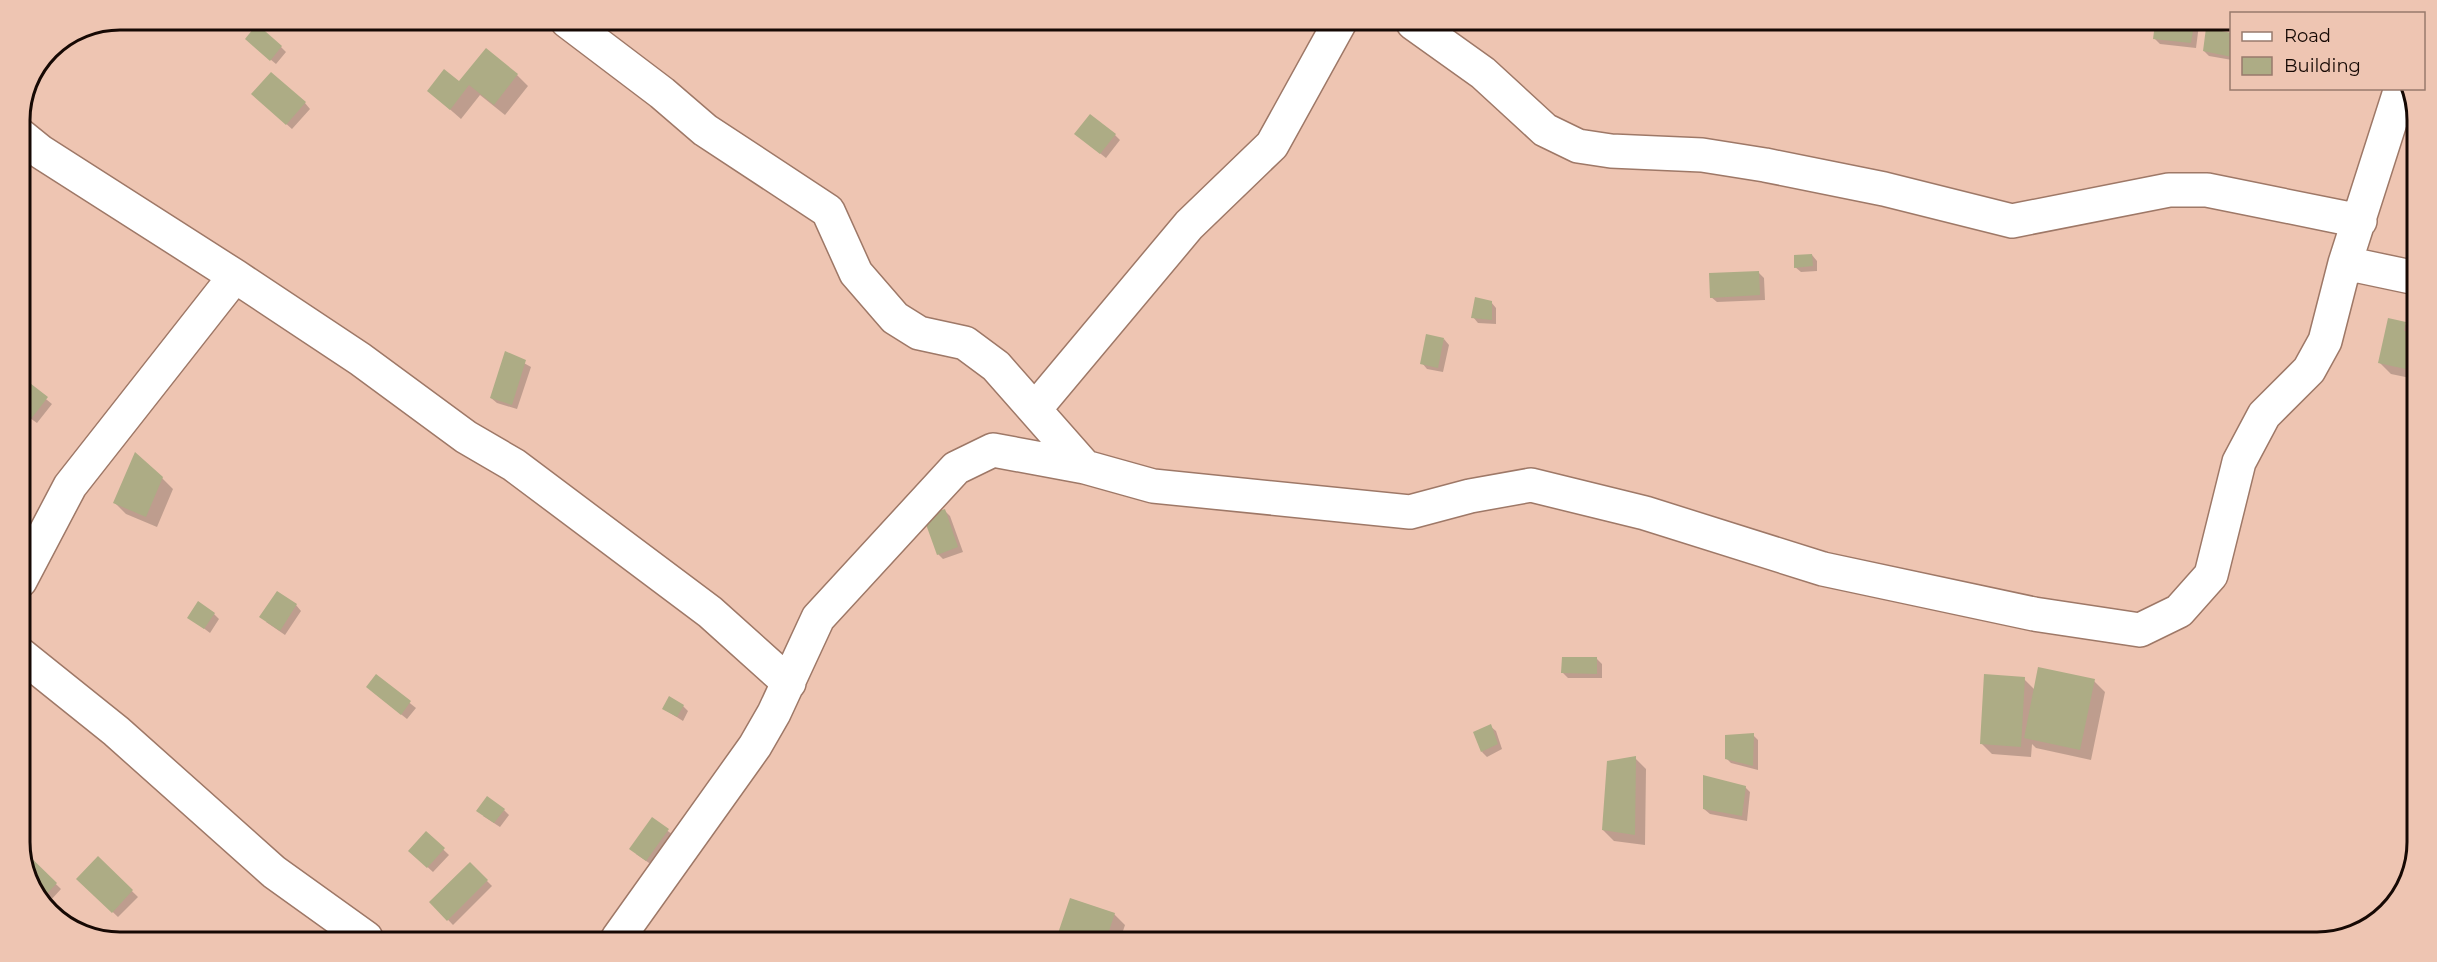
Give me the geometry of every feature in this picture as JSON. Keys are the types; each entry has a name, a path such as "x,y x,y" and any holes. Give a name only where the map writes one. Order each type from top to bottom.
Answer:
{"street":[{"path":"579,30 662,93 705,130 828,211 856,273 895,318 919,333 965,343 996,366 1085,467"},
{"path":"1035,409 1189,225 1272,145 1336,30"},
{"path":"1423,30 1483,74 1545,130 1578,146 1611,151 1702,155 1765,165 1884,189 2012,220 2169,190 2207,190 2360,221"},
{"path":"622,932 755,746 789,683 818,618 956,468 993,450 1085,467 1153,486 1410,512 1470,496 1531,485 1645,513 1824,569 2034,614 2140,630 2179,611 2211,575 2239,462 2264,415 2309,370 2325,341 2345,263 2400,90"},
{"path":"30,143 360,359 466,437 514,465 710,612 789,683"},
{"path":"2345,263 2407,276"},
{"path":"30,562 70,486 235,276"},
{"path":"30,662 116,731 274,872 358,932"}],"building":[{"path":"252,30 264,30 282,46 270,61 245,39"},
{"path":"2154,30 2193,30 2191,43 2153,39"},
{"path":"2206,30 2230,33 2230,57 2203,51"},
{"path":"486,48 518,74 494,105 469,85 450,110 427,91 444,69 459,81"},
{"path":"271,72 306,102 286,125 251,94"},
{"path":"1090,114 1116,134 1100,154 1074,134"},
{"path":"1812,254 1813,266 1794,268 1794,255"},
{"path":"1759,271 1760,295 1710,298 1709,273"},
{"path":"1475,297 1492,301 1492,320 1471,318"},
{"path":"2388,318 2406,322 2404,331 2407,332 2407,369 2378,363"},
{"path":"1426,334 1444,338 1438,368 1420,364"},
{"path":"505,351 526,360 512,405 490,398"},
{"path":"30,383 48,397 30,418"},
{"path":"135,452 163,477 146,517 113,503"},
{"path":"945,509 958,547 937,555 923,516"},
{"path":"277,591 297,604 280,631 259,617"},
{"path":"198,601 215,613 204,629 187,618"},
{"path":"1562,657 1597,657 1597,674 1561,673"},
{"path":"2038,667 2095,679 2080,750 2024,738"},
{"path":"376,674 411,701 401,715 366,687"},
{"path":"1984,674 2025,677 2021,747 1980,744"},
{"path":"669,696 684,705 677,717 662,709"},
{"path":"1491,724 1498,744 1481,752 1473,732"},
{"path":"1754,733 1753,766 1725,759 1725,735"},
{"path":"1636,756 1635,835 1602,830 1607,761"},
{"path":"1703,775 1746,786 1742,816 1703,809"},
{"path":"487,796 505,809 494,823 476,811"},
{"path":"652,817 669,829 646,861 629,849"},
{"path":"426,831 445,848 427,868 408,851"},
{"path":"98,856 133,890 112,913 76,879"},
{"path":"32,859 57,883 47,894 37,876"},
{"path":"470,862 488,880 447,921 429,902"},
{"path":"1070,898 1115,913 1109,932 1058,932"}]}
